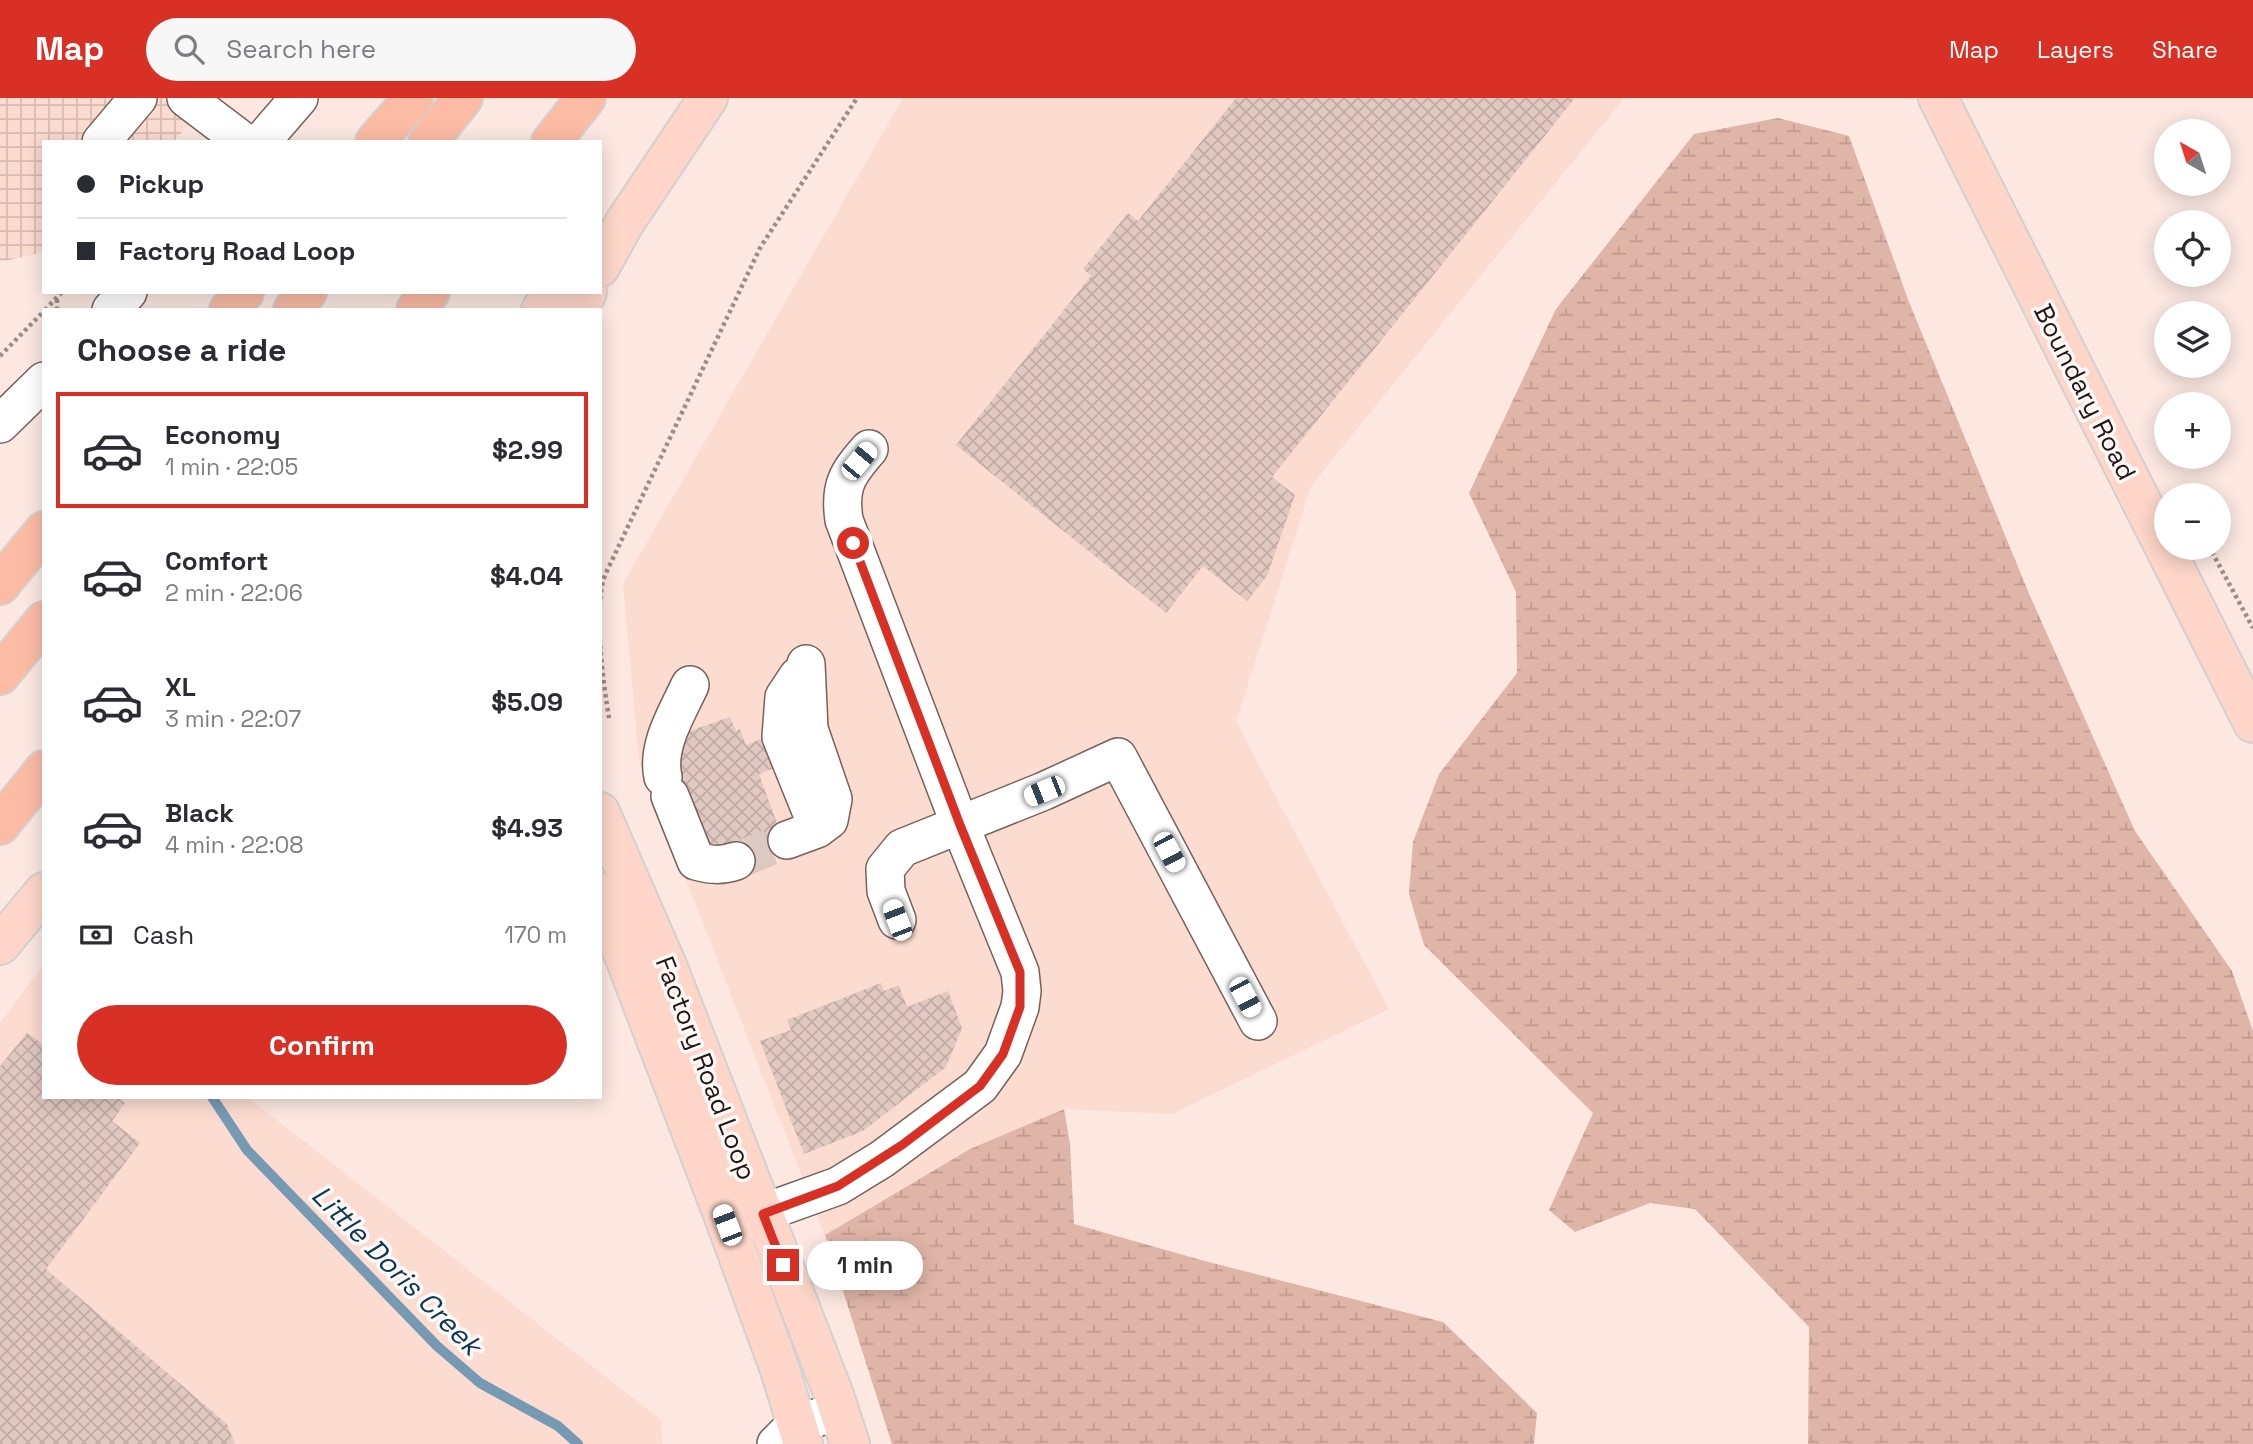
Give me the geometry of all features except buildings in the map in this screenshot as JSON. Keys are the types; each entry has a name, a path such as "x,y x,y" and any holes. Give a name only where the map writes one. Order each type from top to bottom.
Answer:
{"highway":[{"path":"377,140 413,98"},
{"path":"430,140 463,98"},
{"path":"553,140 586,98"},
{"path":"231,308 242,294"},
{"path":"295,308 305,294"},
{"path":"418,308 428,294"},
{"path":"0,584 42,533"},
{"path":"0,675 42,623"},
{"path":"0,825 42,772"}],"main road":[{"path":"602,220 688,98"},
{"path":"602,263 625,222 708,98"},
{"name":"Boundary Road","path":"1938,98 2253,723"},
{"name":"Factory Road Loop","path":"602,817 668,968 845,1427"},
{"path":"0,945 42,894"},
{"name":"Factory Road Loop","path":"602,898 779,1367 792,1437"}],"street":[{"path":"103,140 138,98"},
{"path":"186,98 241,140"},
{"path":"263,140 299,98"},
{"path":"113,308 126,294"},
{"path":"0,424 42,383"},
{"path":"727,1225 838,1186 881,1159 980,1086 1003,1054 1020,1007 1020,972 960,825 844,520 841,499 849,473 869,449"},
{"path":"802,835 782,737 784,697 806,664"},
{"path":"690,685 665,741 660,764 666,787 696,861 710,865 724,865 736,861"},
{"path":"897,920 886,891 885,869 902,848 1044,791 1118,757 1258,1021"},
{"path":"792,1437 845,1427"}],"path":[{"path":"602,583 760,248 857,98"},
{"path":"46,308 60,295"},
{"path":"0,356 42,312"},
{"path":"2216,560 2253,628"},
{"path":"602,662 609,719"}],"shaded area":[{"path":"0,98 213,98 175,140 42,140 42,252 0,262"},
{"path":"903,98 1624,98 1311,486 1236,722 1389,1009 1172,1114 1064,1109 970,1149 825,1235 639,760 623,584"},
{"path":"42,967 42,1099 250,1099 661,1420 662,1444 0,1444 0,1023"}],"green space":[{"path":"1778,118 1849,136 1909,302 2030,596 2135,831 2232,971 2253,1031 2253,1444 1808,1444 1809,1327 1695,1209 1650,1203 1575,1232 1549,1210 1593,1113 1424,945 1409,894 1413,842 1439,774 1517,673 1516,592 1469,493 1556,309 1694,134"},
{"path":"1064,1109 1070,1144 1074,1224 1201,1260 1443,1322 1537,1413 1534,1444 892,1444 825,1235 970,1149"}],"waterway":[{"name":"Little Doris Creek","path":"213,1099 247,1150 437,1346 480,1383 558,1426 578,1444"}],"tunnel":[{"path":"736,861 787,840"}],"route":[{"path":"783,1265 763,1214 838,1186 922,1131 980,1086 1003,1054 1020,1007 1020,972 960,825 853,543"}]}
